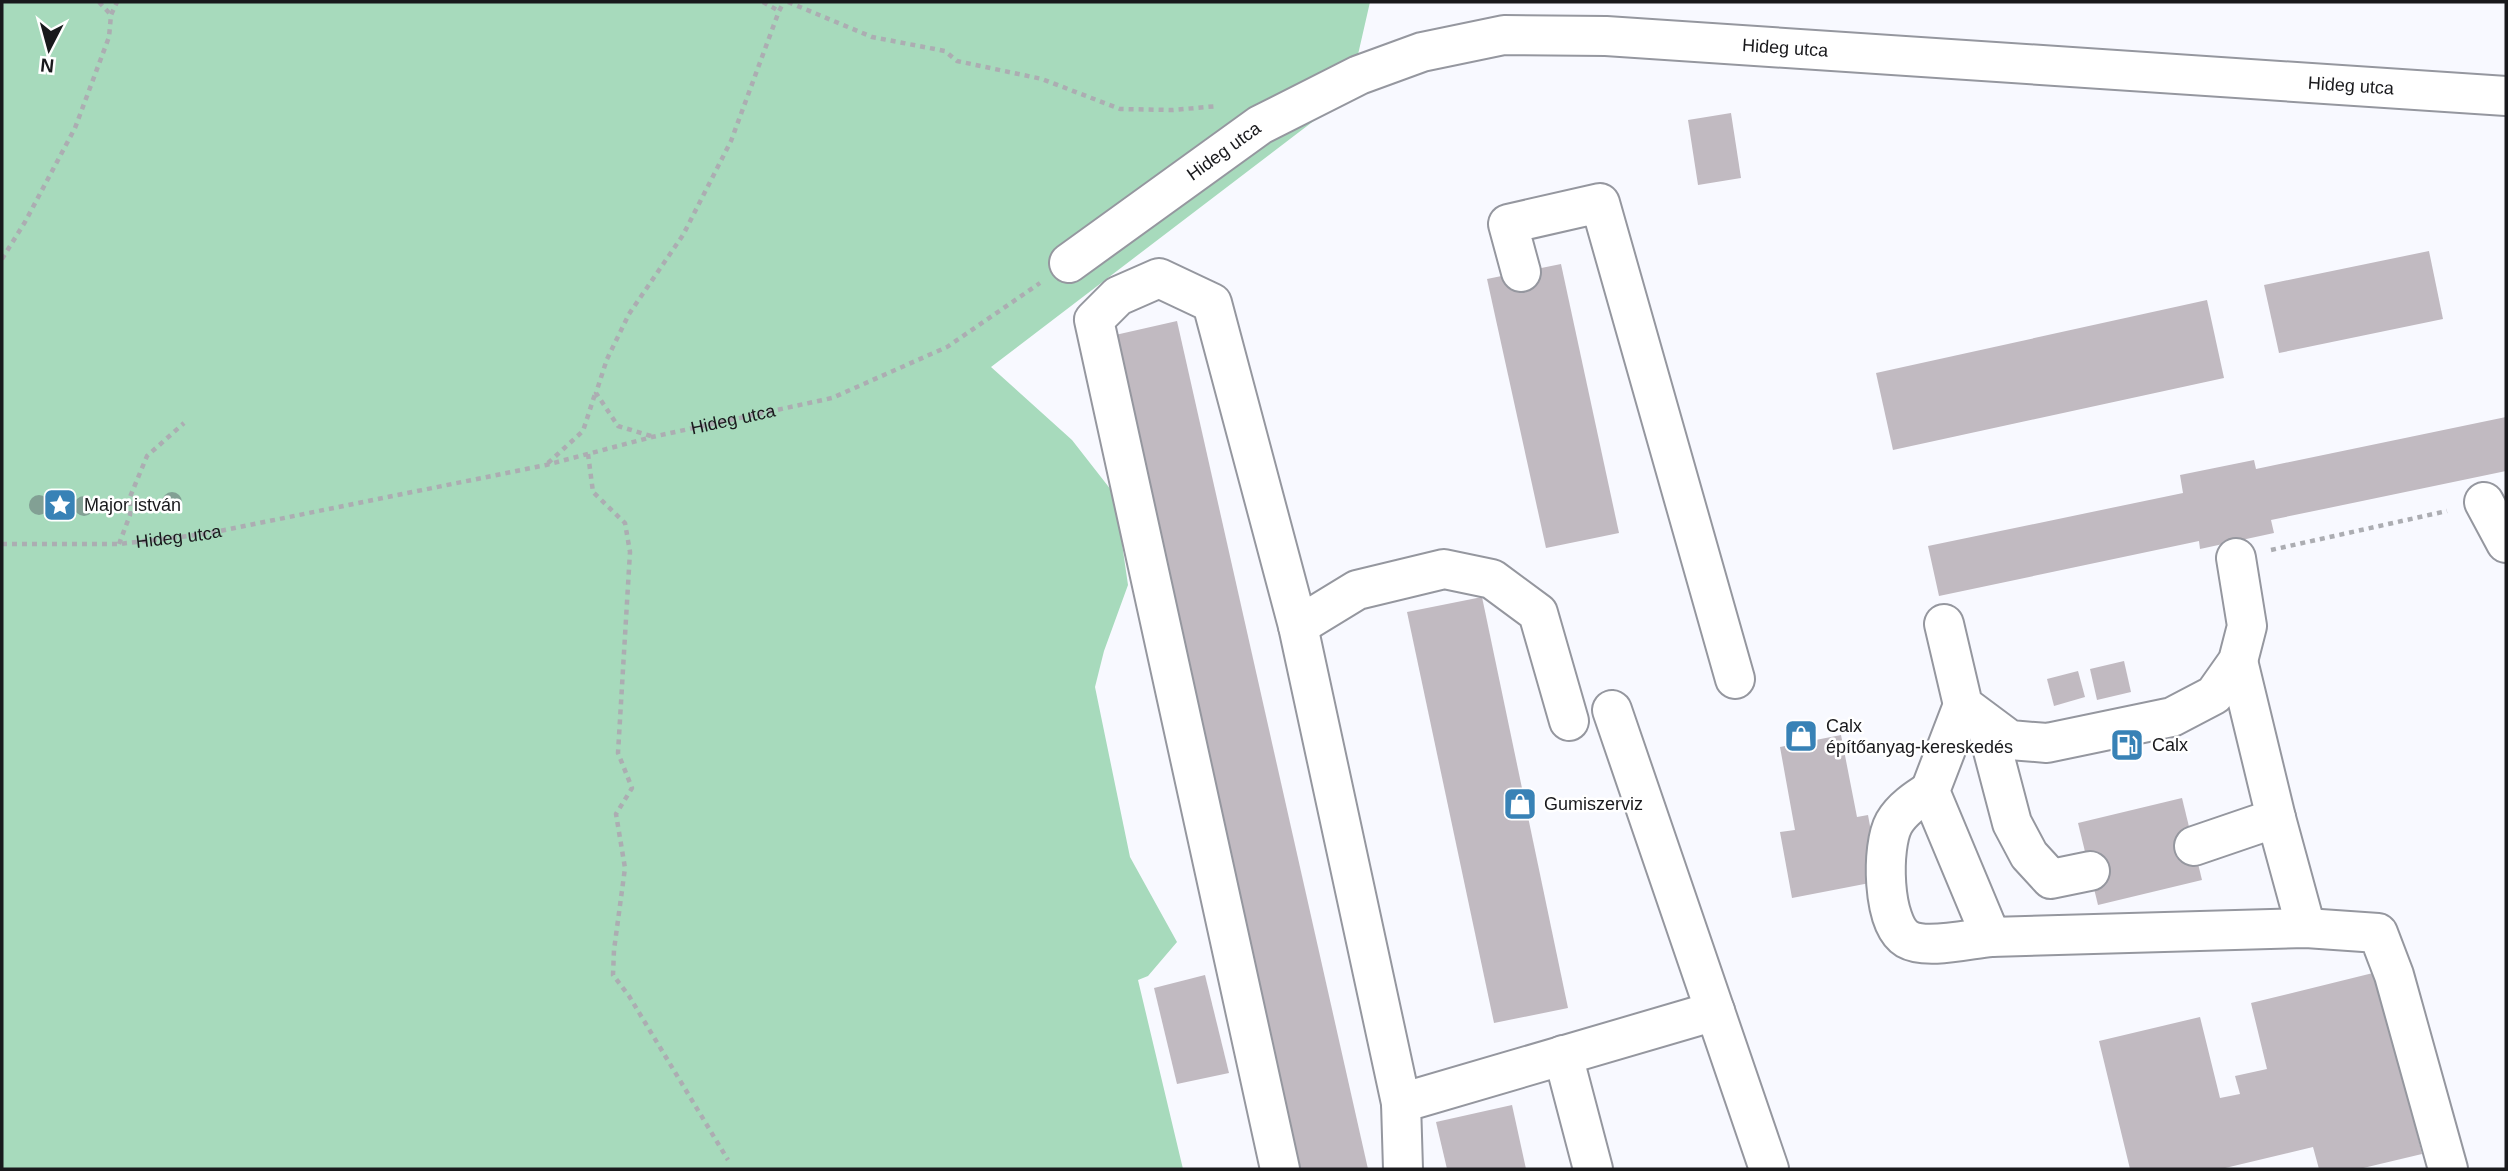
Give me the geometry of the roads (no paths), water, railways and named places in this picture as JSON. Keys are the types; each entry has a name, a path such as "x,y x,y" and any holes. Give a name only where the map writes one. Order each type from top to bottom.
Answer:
{"street":[{"name":"Hideg utca","path":"1069,263 1260,125 1359,75 1422,52 1504,35 1606,36 2506,96"},
{"path":"1521,272 1508,224 1600,203 1735,679"},
{"path":"1280,1169 1094,320 1118,296 1159,278 1212,303 1298,626 1401,1103 1403,1169"},
{"path":"2484,502 2506,543"},
{"path":"1974,715 2010,740 2047,743 2172,717 2214,695 2238,661 2247,626 2236,558"},
{"path":"1298,626 1357,590 1444,569 1492,579 1538,612 1569,721"},
{"path":"1944,624 2012,823 2028,855 2051,879 2090,871"},
{"path":"2238,661 2306,928"},
{"path":"1612,710 1769,1169"},
{"path":"1974,715 1930,791 1907,808 1890,831 1886,885 1894,927 1905,938 1920,944 1991,937 2306,928 2378,933 2394,975 2448,1169"},
{"path":"1930,791 1991,937"},
{"path":"2194,846 2276,818"},
{"path":"1401,1103 1715,1011"},
{"path":"1563,1055 1593,1169"}],"place":[{"name":"Major istván","path":"60,505"},
{"name":"Calx építőanyag-kereskedés","path":"1801,736"},
{"name":"Calx","path":"2127,745"},
{"name":"Gumiszerviz","path":"1520,804"}]}
